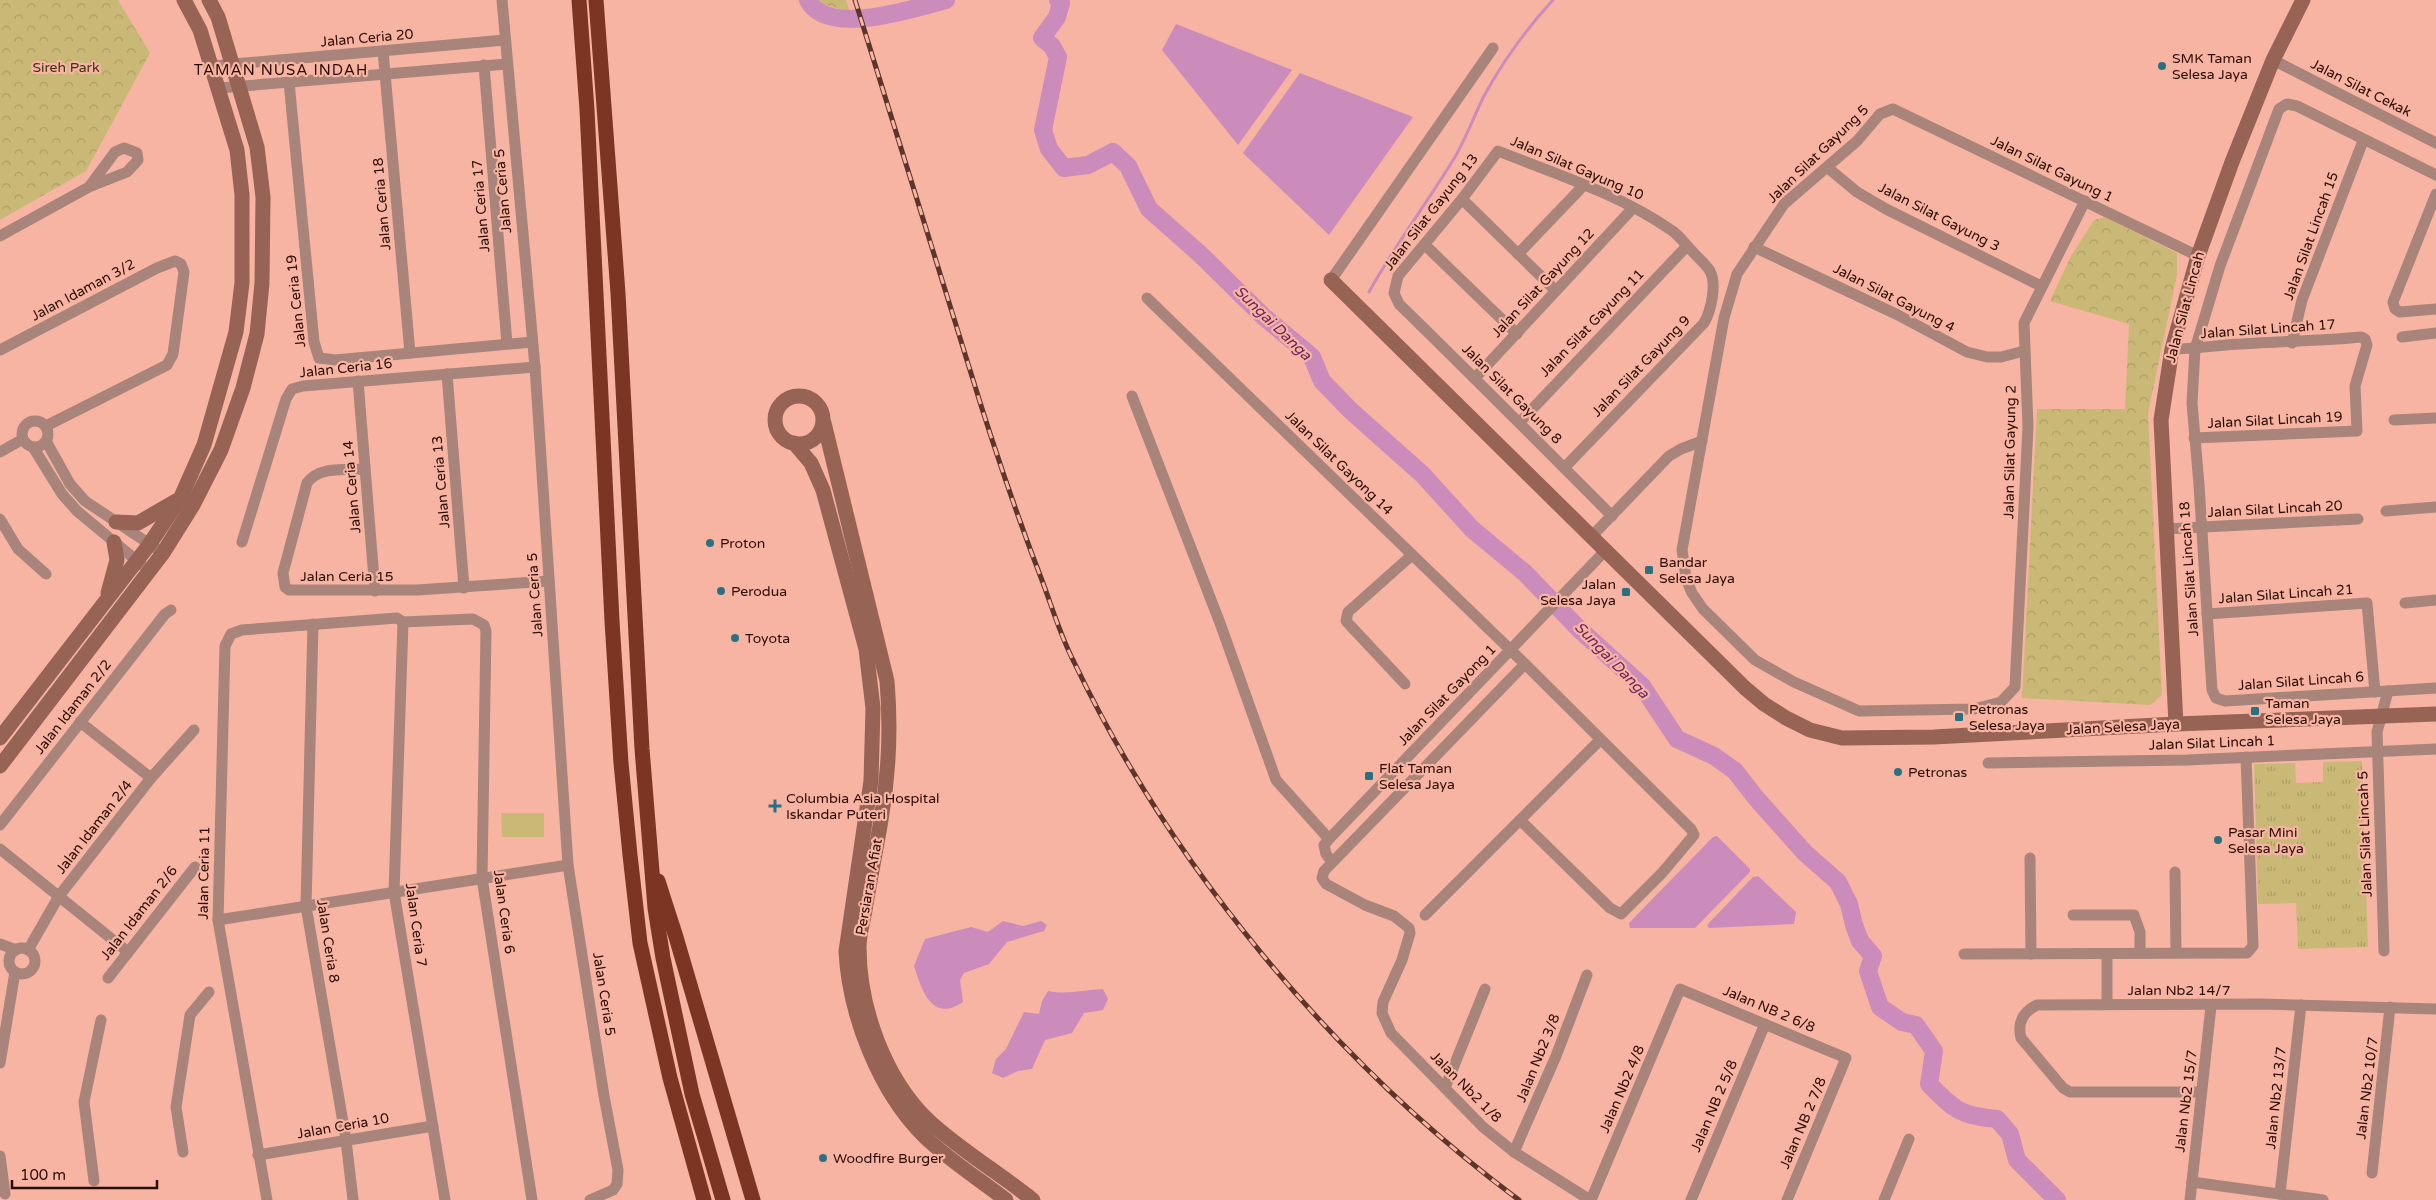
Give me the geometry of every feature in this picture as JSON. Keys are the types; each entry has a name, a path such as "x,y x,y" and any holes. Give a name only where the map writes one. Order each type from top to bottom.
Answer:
{"highway":[{"path":"579,0 587,110 612,621 630,855 640,943 673,1087 704,1200"},
{"path":"596,0 618,293 642,749 655,908 676,1023 692,1094 723,1200"},
{"path":"650,859 676,937 753,1200"}],"street":[{"path":"0,738 137,561 181,497 204,445 224,382 236,332 242,283 242,195 237,150 219,88 200,30 184,0"},
{"path":"0,766 163,553 193,505 221,450 243,388 256,334 262,283 263,196 256,147 218,17 209,0"},
{"name":"Jalan Ceria 5","path":"502,0 534,367 568,865 604,1096 618,1170 617,1184 613,1190 590,1200"},
{"name":"Jalan Silat Lincah","path":"2176,724 2161,420 2172,349 2198,256 2232,162 2273,60 2303,0"},
{"name":"Jalan Ceria 20","path":"212,66 505,40"},
{"path":"1331,280 1494,48"},
{"name":"Jalan Ceria 18","path":"383,51 410,353"},
{"name":"Jalan Silat Cekak","path":"2273,60 2436,143"},
{"path":"219,88 507,64"},
{"name":"Jalan Ceria 17","path":"484,65 507,344"},
{"name":"Jalan Ceria 19","path":"290,82 316,351 319,358 335,360 532,342"},
{"name":"Jalan Silat Lincah 18","path":"2216,698 2212,690 2194,438 2192,403 2195,349 2220,266 2279,109 2287,104 2297,106 2363,141"},
{"name":"Jalan Silat Gayung 1","path":"1893,109 2198,256"},
{"name":"Jalan Silat Gayung 5","path":"1893,109 1880,114 1828,168 1784,204 1737,274 1724,318 1682,550 1686,579 1692,594 1703,609 1754,660 1794,682 1859,711 1974,709 2001,702 2015,687"},
{"path":"2363,141 2436,175"},
{"name":"Jalan Silat Lincah 15","path":"2292,343 2302,300 2363,141"},
{"name":"Jalan Silat Gayung 10","path":"1498,151 1584,185 1633,208 1672,231 1711,272"},
{"name":"Jalan Silat Gayung 13","path":"1394,293 1398,276 1498,151"},
{"name":"Jalan Silat Gayung 3","path":"1828,168 1857,192 1886,209 2041,286"},
{"path":"1518,254 1584,185"},
{"path":"0,236 89,187"},
{"path":"2436,194 2392,302 2394,309 2400,312 2436,309"},
{"path":"1462,198 1556,291"},
{"name":"Jalan Silat Gayung 2","path":"2015,687 2028,428 2024,323 2085,201"},
{"name":"Jalan Silat Gayung 12","path":"1475,378 1633,208"},
{"path":"1425,244 1517,334"},
{"name":"Jalan Silat Gayung 11","path":"1520,422 1687,246"},
{"name":"Jalan Silat Gayung 4","path":"1754,247 1898,315 1967,352 1987,357 2001,357 2024,351"},
{"name":"Jalan Idaman 3/2","path":"0,350 157,268 175,261 181,264 184,272 173,354 167,365 46,426"},
{"name":"Jalan Silat Gayung 9","path":"1564,468 1704,323 1708,315 1711,297 1713,280 1711,272"},
{"name":"Jalan Selesa Jaya","path":"1331,280 1745,688 1764,704 1810,730 1842,738 1934,736 2436,714"},
{"name":"Jalan Silat Gayung 8","path":"1394,293 1399,304 1520,422 1612,516"},
{"name":"Jalan Silat Gayong 14","path":"1147,298 1412,555 1512,649 1600,740 1691,829 1694,835 1691,841 1625,912 1615,912 1520,820"},
{"path":"2402,337 2436,333"},
{"name":"Jalan Silat Lincah 17","path":"2172,349 2195,349 2241,344 2292,343 2361,337 2366,339 2367,344 2355,386 2357,431"},
{"name":"Jalan Ceria 16","path":"242,542 289,394 297,387 534,367"},
{"name":"Jalan Ceria 13","path":"447,374 464,588"},
{"name":"Jalan Ceria 14","path":"358,381 375,591"},
{"name":"Persiaran Afiat","path":"874,820 873,708 866,649 819,478 811,463 794,443 780,435 776,428 777,412 786,399 801,395 809,397 821,408 887,681 890,720 889,759 850,922 846,951 888,1062 906,1092 930,1121 1032,1200"},
{"path":"1132,396 1220,623 1276,780 1329,839 1324,845 1324,850 1332,862 1525,664"},
{"path":"2394,420 2436,418"},
{"path":"33,447 40,446 46,441 48,434 46,426 39,421 30,421 22,430 23,439 33,447 62,494 77,511 149,571"},
{"path":"794,443 810,442 816,437 824,423"},
{"name":"Jalan Silat Lincah 19","path":"2194,438 2357,431"},
{"path":"0,452 23,439"},
{"path":"46,441 70,484 80,495 116,522 163,553"},
{"path":"1591,537 1668,456 1702,441"},
{"name":"Jalan Ceria 15","path":"366,469 323,471 311,478 304,491 283,572 285,587 289,590 375,591 464,588 550,582"},
{"path":"116,522 132,524 144,520 181,497"},
{"path":"2386,511 2436,507"},
{"name":"Jalan Silat Lincah 20","path":"2165,529 2201,529 2358,519"},
{"path":"0,520 18,549 46,574"},
{"path":"105,602 116,560 114,542"},
{"name":"Jalan Silat Gayong 1","path":"1329,839 1605,551"},
{"path":"1405,684 1346,621 1348,612 1412,555"},
{"path":"2405,603 2436,600"},
{"name":"Jalan Silat Lincah 21","path":"2208,614 2368,603 2375,692"},
{"name":"Jalan Idaman 2/2","path":"0,825 165,614 171,610"},
{"path":"313,624 398,618 403,622"},
{"name":"Jalan Ceria 6","path":"403,622 473,619 484,625 487,638 482,878 532,1200"},
{"name":"Jalan Ceria 7","path":"403,622 394,892 446,1200"},
{"name":"Jalan Ceria 11","path":"267,1200 218,920 225,646 230,634 242,630 313,624"},
{"name":"Jalan Ceria 8","path":"313,624 306,906 346,1140 353,1200"},
{"name":"Jalan Silat Lincah 6","path":"2216,698 2226,701 2436,688"},
{"path":"2383,717 2388,691"},
{"name":"Jalan Silat Lincah 5","path":"2383,717 2377,732 2384,951"},
{"path":"80,722 151,778"},
{"name":"Jalan Idaman 2/4","path":"28,950 59,896 151,778 194,730"},
{"path":"1426,915 1600,740"},
{"name":"Jalan Silat Lincah 1","path":"1988,763 2246,757 2436,749"},
{"path":"1964,954 2107,955 2176,952 2247,953 2253,946 2246,757"},
{"path":"0,849 128,952"},
{"path":"2030,858 2031,954"},
{"name":"Jalan Nb2 1/8","path":"1332,862 1324,871 1322,878 1326,884 1365,905 1394,916 1409,928 1410,933 1402,960 1383,1002 1382,1013 1386,1025 1396,1038 1483,1127 1514,1152 1590,1200"},
{"path":"218,920 568,865"},
{"name":"Jalan Idaman 2/6","path":"108,978 195,868"},
{"path":"2175,872 2176,952"},
{"path":"2073,915 2134,915 2140,932 2140,953"},
{"path":"0,944 16,950 28,950 35,960 33,968 27,973 8,966"},
{"path":"0,1063 8,966 10,957 16,950"},
{"path":"2107,955 2107,1004"},
{"name":"Persiaran Afiat","path":"854,974 866,1039 880,1074 900,1107 924,1136 958,1166 1006,1200"},
{"name":"Jalan Nb2 3/8","path":"1514,1152 1556,1056 1587,975"},
{"path":"1445,1088 1485,989"},
{"name":"Jalan NB 2 6/8","path":"1680,989 1846,1058"},
{"name":"Jalan Nb2 4/8","path":"1590,1200 1680,989"},
{"path":"183,1152 176,1107 190,1015 209,992"},
{"name":"Jalan Nb2 14/7","path":"2200,1092 2070,1092 2063,1088 2021,1038 2018,1028 2023,1016 2037,1005 2301,1005 2436,1009"},
{"name":"Jalan Nb2 13/7","path":"2280,1194 2301,1005"},
{"name":"Jalan Nb2 15/7","path":"2190,1200 2200,1092 2207,1052 2211,1006"},
{"name":"Jalan Nb2 10/7","path":"2372,1173 2390,1007"},
{"path":"94,1181 84,1102 101,1020"},
{"name":"Jalan NB 2 5/8","path":"1690,1200 1765,1024"},
{"name":"Jalan NB 2 7/8","path":"1787,1200 1846,1058"},
{"name":"Jalan Ceria 10","path":"258,1156 433,1126"},
{"path":"1884,1200 1909,1139"},
{"path":"0,1156 5,1194"},
{"path":"2192,1182 2323,1200"}],"green space":[{"name":"Sireh Park","path":"0,0 118,0 150,53 86,171 0,220"},
{"path":"820,0 846,0 850,12 822,4"},
{"path":"2104,217 2177,253 2177,275 2148,413 2162,695 2150,705 2022,698 2037,409 2125,409 2129,324 2050,301 2071,256 2094,220"},
{"path":"2362,761 2368,947 2298,949 2296,903 2258,904 2254,764 2295,763 2296,783 2323,782 2323,762"},
{"path":"501,813 544,813 544,837 502,837"}],"shaded area":[{"path":"1176,24 1292,70 1238,145 1162,50"},
{"path":"1300,73 1413,117 1329,235 1243,153"},
{"path":"1717,836 1750,869 1750,872 1695,928 1630,928 1629,923 1713,837"},
{"path":"1758,876 1796,912 1794,924 1709,928 1707,925 1753,877"},
{"path":"1003,921 1023,926 1041,921 1047,925 1044,931 1007,942 989,964 964,973 960,980 963,1002 952,1008 943,1009 930,1001 925,994 914,966 925,939 971,927 988,932"},
{"path":"1103,989 1108,999 1103,1010 1084,1013 1072,1033 1045,1040 1032,1069 1018,1071 1003,1078 992,1073 996,1059 1006,1049 1024,1012 1039,1014 1042,1001 1048,991 1068,992"}],"waterway":[{"name":"Sungai Danga","path":"808,0 818,11 833,17 852,19 894,14 946,0"},
{"name":"Sungai Danga","path":"1058,0 1061,3 1057,17 1042,38 1052,46 1058,57 1043,130 1049,149 1064,168 1088,165 1113,152 1128,166 1149,209 1201,255 1263,316 1312,357 1322,381 1350,410 1423,475 1472,529 1525,573 1579,629 1642,686 1677,739 1714,756 1735,771 1756,798 1805,853 1838,882 1849,904 1860,941 1873,956 1868,971 1880,1007 1902,1022 1916,1025 1934,1051 1929,1084 1945,1100 1959,1110 1975,1116 1997,1119 2010,1134 2017,1160 2057,1200"},
{"path":"1369,292 1455,157 1484,96 1507,58 1553,0"}],"railway":[{"path":"855,0 978,397 1014,504 1065,643 1114,739 1160,814 1210,887 1265,958 1324,1025 1386,1088 1451,1146 1519,1200"}],"place":[{"name":"SMK Taman Selesa Jaya","path":"2162,66"},
{"name":"Proton","path":"710,543"},
{"name":"Bandar Selesa Jaya","path":"1649,570"},
{"name":"Perodua","path":"721,591"},
{"name":"Jalan Selesa Jaya","path":"1626,592"},
{"name":"Toyota","path":"735,638"},
{"name":"Taman Selesa Jaya","path":"2255,711"},
{"name":"Petronas Selesa Jaya","path":"1959,717"},
{"name":"Petronas","path":"1898,772"},
{"name":"Flat Taman Selesa Jaya","path":"1369,776"},
{"name":"Columbia Asia Hospital Iskandar Puteri","path":"775,806"},
{"name":"Pasar Mini Selesa Jaya","path":"2218,840"},
{"name":"Woodfire Burger","path":"823,1158"}],"district":[{"name":"TAMAN NUSA INDAH","path":"281,70"}]}
